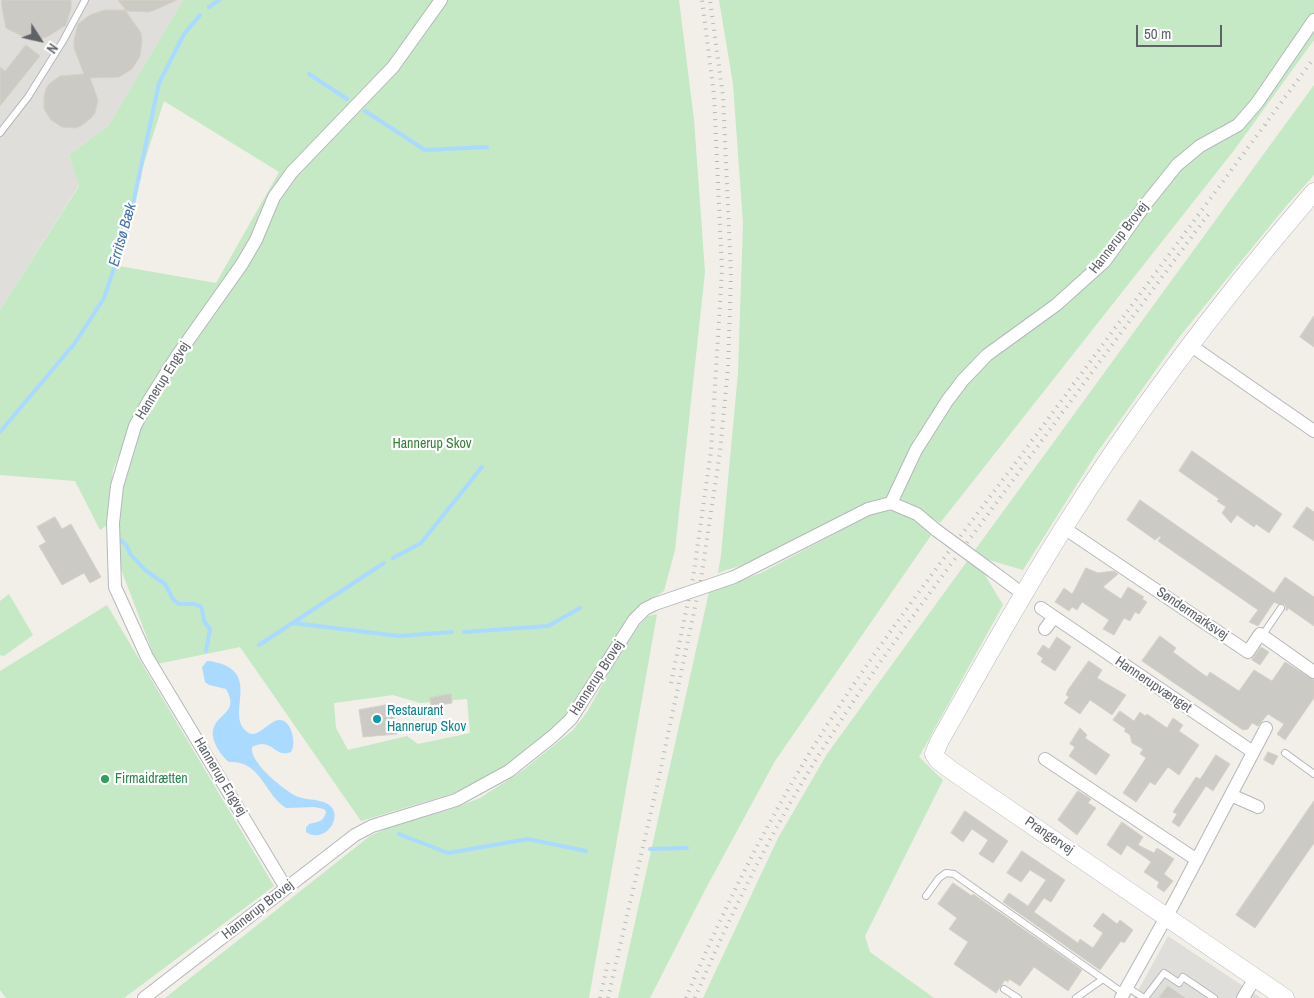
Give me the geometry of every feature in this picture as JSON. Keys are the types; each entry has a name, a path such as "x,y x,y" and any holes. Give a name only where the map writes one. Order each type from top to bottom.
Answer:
{"street":[{"name":"Hannerup Engvej","path":"286,888 147,657 115,587 112,523 117,486 135,426 148,402 177,356 242,264 256,240 274,198 292,172 393,67 441,0"},
{"name":"Hannerup Brovej","path":"144,998 355,834 372,826 456,800 509,771 571,719 634,620 645,608 734,578 868,509 891,503 916,450 947,401 963,380 987,356 1056,305 1105,260 1177,165 1200,146 1238,124 1257,103 1314,20"},
{"path":"891,503 916,514 1023,594 1064,528 1130,429 1190,345 1271,242 1314,192"},
{"path":"1190,345 1314,430"},
{"name":"Søndermarksvej","path":"1064,528 1248,652 1260,634 1262,636"},
{"name":"Prangervej","path":"1023,594 934,754 938,760 951,770 1285,998"},
{"name":"Hannerupvænget","path":"1040,608 1253,752"},
{"path":"1045,629 1054,617"},
{"path":"1262,636 1314,672"},
{"path":"1124,993 1197,860 1266,728"},
{"path":"1045,759 1197,860"},
{"path":"1231,795 1258,808"},
{"path":"1243,998 1256,978"}],"lane":[{"path":"0,133 28,97 63,41 85,0"},
{"path":"1262,636 1281,608"},
{"path":"1285,753 1314,774"},
{"path":"926,896 939,878 946,873 954,874 1124,993 1144,998 1164,973 1179,983 1183,977 1214,998"},
{"path":"1076,998 1103,979"},
{"path":"1004,989 1018,998"}],"shaded area":[{"path":"0,0 183,0 109,125 69,155 79,185 0,310"},
{"path":"1168,936 1261,998 1134,998"}],"green space":[{"path":"183,0 436,0 391,62 285,173 250,243 138,410 113,470 107,525 100,530 75,481 0,475 0,310 79,186 69,155 109,125","holes":["164,101 279,172 216,283 119,266 123,228"]},
{"name":"Hannerup Skov","path":"448,0 679,0 694,120 705,272 675,550 664,591 637,609 569,715 521,756 494,774 464,790 361,821 240,647 157,664 121,569 117,541 121,487 134,442 145,417 191,346 288,185 412,52","holes":["393,695 420,703 467,699 470,733 418,744 407,736 348,750 336,728 334,703"]},
{"path":"719,0 1314,0 1314,40 1235,149 940,523 916,508 895,499 879,500 845,514 758,559 718,573 738,373 743,223 733,84"},
{"path":"1314,85 1314,175 1287,205 1180,336 1096,454 1023,570 989,560 975,550"},
{"path":"885,510 905,514 932,534 775,761 705,890 650,998 618,998 709,592 761,573 870,515"},
{"path":"968,560 982,570 1003,605 919,757 943,780 865,936 870,952 934,998 703,998 778,838 827,754"},
{"path":"9,594 33,635 4,656 0,655 0,601"},
{"name":"Firmaidrætten","path":"107,605 274,886 124,998 6,998 0,990 0,671"},
{"path":"657,614 589,998 165,998 370,836 394,825 449,810 480,798 522,771 573,730 587,712 618,656 638,627 648,616"}],"water":[{"path":"207,661 222,664 233,670 238,678 240,686 239,715 241,724 246,731 254,734 280,720 284,721 290,728 293,738 291,752 281,753 269,746 259,744 252,747 252,753 267,774 289,792 298,797 324,802 333,809 335,815 334,822 326,832 320,835 313,835 306,832 309,824 324,818 326,812 324,809 314,807 286,808 272,795 261,779 248,766 229,762 219,751 214,741 213,731 217,722 227,711 230,703 226,689 209,685 205,682 202,667"}],"building":[{"path":"2,0 71,0 71,9 66,25 47,37 32,41 6,28"},
{"path":"118,0 177,0 148,12 127,11"},
{"path":"105,10 125,10 141,33 140,56 132,69 119,77 90,78 98,100 95,113 81,126 75,128 62,127 51,120 44,109 46,89 49,84 60,76 84,74 74,48 78,24 90,15"},
{"path":"26,45 40,56 0,106 0,67 5,71"},
{"path":"1314,316 1314,347 1300,337"},
{"path":"1192,451 1282,514 1269,533 1256,524 1254,527 1237,515 1231,523 1222,513 1226,507 1217,501 1219,499 1179,471"},
{"path":"1140,500 1274,593 1285,577 1314,597 1314,626 1288,608 1287,611 1286,606 1283,604 1274,602 1258,626 1249,622 1258,610 1158,541 1160,536 1155,540 1127,520"},
{"path":"1307,507 1314,512 1314,541 1293,527"},
{"path":"55,517 62,529 71,524 101,577 90,583 84,573 62,585 39,546 46,542 37,527"},
{"path":"1086,568 1098,573 1114,571 1118,574 1103,587 1121,599 1128,587 1144,597 1142,599 1147,602 1139,614 1135,612 1130,621 1124,618 1114,635 1103,629 1109,620 1082,602 1077,610 1072,607 1069,611 1055,602 1064,588 1072,594"},
{"path":"1160,636 1176,648 1173,652 1207,677 1210,672 1239,691 1254,670 1272,681 1285,662 1314,680 1314,698 1285,740 1277,734 1284,724 1268,714 1258,726 1252,723 1248,729 1243,730 1142,661"},
{"path":"1057,637 1071,647 1055,671 1041,662 1043,658 1037,654 1043,645 1049,649"},
{"path":"1261,647 1269,652 1260,665 1252,660"},
{"path":"1089,661 1102,670 1097,678 1126,695 1112,715 1090,700 1080,714 1064,703 1069,697 1066,695 1068,690"},
{"path":"451,694 452,703 431,706 430,698"},
{"name":"Restaurant Hannerup Skov","path":"392,704 397,734 363,737 359,710"},
{"path":"1120,711 1134,721 1140,712 1145,716 1147,714 1167,728 1173,718 1183,725 1179,731 1199,745 1179,775 1168,767 1155,785 1150,782 1136,802 1123,793 1146,758 1140,754 1143,749 1132,743 1130,735 1124,731 1126,729 1113,720"},
{"path":"1080,728 1087,735 1085,738 1110,755 1096,775 1069,756 1075,747 1070,744"},
{"path":"1268,752 1278,756 1273,765 1264,760"},
{"path":"1216,755 1230,764 1213,791 1206,786 1179,827 1172,822 1177,814 1173,812 1196,777 1200,779"},
{"path":"1078,791 1091,799 1088,803 1096,808 1077,835 1058,820"},
{"path":"1314,801 1314,843 1255,928 1236,915"},
{"path":"965,811 1008,841 993,863 979,854 988,840 972,829 963,842 951,833"},
{"path":"1122,822 1143,837 1138,845 1154,853 1157,848 1174,859 1164,874 1173,881 1164,892 1157,887 1159,882 1144,872 1151,862 1127,845 1121,855 1107,845"},
{"path":"1022,851 1065,880 1051,902 1044,898 1034,912 1078,943 1080,939 1093,948 1103,933 1093,926 1103,913 1117,924 1120,920 1133,930 1124,943 1121,941 1100,970 1003,902 1009,893 1028,906 1046,880 1030,870 1021,882 1007,873"},
{"path":"953,883 972,896 973,894 1082,970 1068,991 1034,967 1020,986 1009,979 1008,982 1005,980 996,993 954,964 968,942 949,929 957,918 938,904"},
{"path":"1168,986 1185,998 1159,998"}],"waterway":[{"name":"Erritsø Bæk","path":"209,7 219,0"},
{"name":"Erritsø Bæk","path":"0,432 75,343 104,298 129,223 159,83 184,34 200,15"},
{"path":"309,74 347,99"},
{"path":"365,111 425,150 487,147"},
{"path":"393,558 421,543 482,467"},
{"path":"121,540 131,555 145,570 165,584 173,599 179,604 200,606 204,621 210,629 206,651"},
{"path":"259,645 384,563"},
{"path":"464,632 548,626 580,608"},
{"path":"293,623 399,636 452,632"},
{"path":"399,834 448,853 528,839 586,851"},
{"path":"650,849 687,848"}],"railway":[{"path":"671,683 693,578 711,451 722,271 714,95 702,0"},
{"path":"608,998 657,786 701,579 720,452 728,368 731,274 723,96 710,0"},
{"path":"686,998 713,935 759,843 809,754 858,678 938,566 1314,58"},
{"path":"695,998 722,936 767,845 838,725 927,596 1210,212"},
{"path":"600,998 608,963"}],"place":[{"name":"Restaurant Hannerup Skov","path":"377,719"},
{"name":"Firmaidrætten","path":"105,779"}]}
